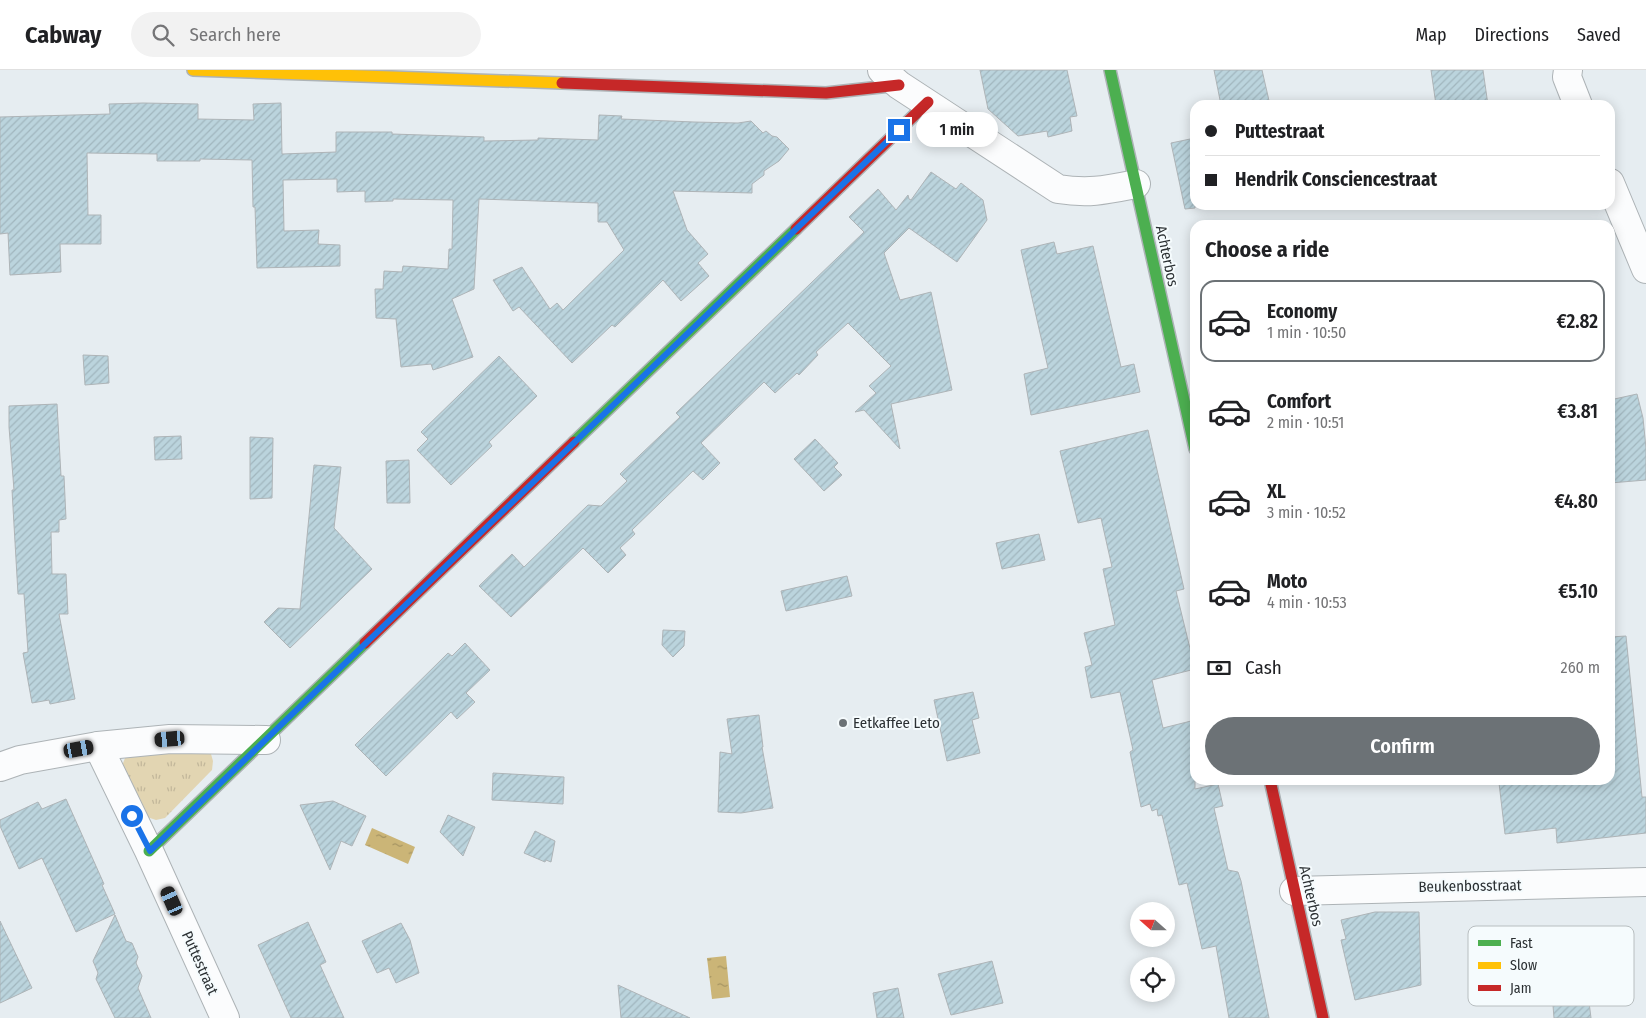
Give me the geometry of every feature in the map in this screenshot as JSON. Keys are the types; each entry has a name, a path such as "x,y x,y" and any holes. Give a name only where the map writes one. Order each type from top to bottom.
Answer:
{"street":[{"path":"193,70 826,93 891,77 1058,189 1081,192 1105,191 1136,184"},
{"name":"Achterbos","path":"1110,70 1190,427"},
{"path":"1568,70 1567,77 1576,100"},
{"path":"150,851 928,102"},
{"path":"1615,195 1646,269"},
{"path":"0,767 20,760 98,746 170,739 266,740"},
{"name":"Puttestraat","path":"98,746 150,851 225,1018"},
{"name":"Achterbos","path":"1271,785 1323,1018"},
{"name":"Beukenbosstraat","path":"1294,892 1646,882"}],"green space":[{"path":"202,751 211,754 213,761 212,770 165,818 156,820 147,817 122,766 125,758 133,753"}],"water":[{"path":"372,828 415,847 408,864 365,845"},
{"path":"726,956 730,997 712,999 707,958"}],"building":[{"path":"980,70 1067,70 1077,116 1070,117 1072,131 1048,137 1047,131 1018,136 988,109"},
{"path":"1214,70 1262,70 1269,100 1220,100"},
{"path":"1431,70 1483,70 1487,100 1435,100"},
{"path":"281,103 282,154 336,152 336,132 392,132 392,134 484,137 484,141 538,140 538,138 598,140 599,115 622,116 621,119 694,122 738,123 751,121 763,133 766,131 772,136 777,137 789,149 779,161 764,171 764,175 752,184 752,193 673,191 687,230 708,254 698,263 709,276 681,301 663,280 615,327 612,325 572,363 519,307 513,311 493,280 522,267 550,309 557,303 563,310 624,250 607,222 598,222 598,203 479,199 474,289 452,299 473,357 433,370 431,364 401,367 396,319 376,318 375,289 383,289 384,271 402,272 403,266 448,269 449,249 452,249 453,200 393,199 393,201 365,202 365,191 337,192 337,179 283,180 284,231 319,230 318,244 340,245 340,266 257,268 252,160 200,159 200,161 157,161 157,154 87,153 88,215 101,215 101,244 60,244 61,272 10,275 8,233 0,234 0,117 110,114 109,104 198,104 198,119 254,120 253,104"},
{"path":"1190,139 1190,208 1185,209 1171,143"},
{"path":"931,172 956,189 961,183 983,200 987,220 957,262 909,228 884,253 900,300 931,292 952,390 891,404 900,449 864,410 855,412 876,393 869,386 891,366 848,323 816,352 818,355 799,375 797,373 775,393 764,382 701,443 720,463 703,480 693,471 632,530 635,534 620,548 626,555 608,573 583,548 511,617 479,586 512,554 524,567 588,505 601,506 627,481 620,474 680,417 676,413 864,232 849,217 878,189 896,210 908,195 911,200"},
{"path":"1054,242 1057,254 1093,246 1121,367 1134,364 1140,392 1031,415 1024,374 1048,368 1021,250"},
{"path":"83,355 108,356 109,383 85,385"},
{"path":"499,356 537,396 489,442 492,446 451,485 417,450 428,439 421,432"},
{"path":"1637,394 1643,418 1646,448 1646,480 1615,483 1615,399"},
{"path":"57,404 61,476 64,476 66,519 59,520 59,532 51,532 52,574 66,574 68,614 59,614 75,699 50,704 49,700 32,703 23,653 28,652 24,594 18,594 9,406"},
{"path":"1148,430 1184,589 1176,591 1190,648 1190,670 1152,680 1163,728 1190,721 1190,785 1195,785 1195,789 1218,785 1223,806 1214,808 1228,870 1238,872 1241,881 1269,1018 1229,1018 1216,946 1202,949 1187,883 1179,885 1162,815 1158,816 1157,809 1152,811 1150,804 1141,807 1130,752 1133,750 1120,692 1091,698 1085,667 1092,665 1084,633 1115,625 1103,569 1112,567 1101,518 1078,523 1060,451"},
{"path":"181,436 182,459 155,460 154,437"},
{"path":"250,437 273,438 272,498 250,499"},
{"path":"815,439 838,463 834,467 842,475 824,491 794,459"},
{"path":"409,460 410,503 387,503 386,461"},
{"path":"314,465 341,467 334,528 372,569 290,648 264,622 278,608 300,609"},
{"path":"1039,534 1045,560 1002,569 996,543"},
{"path":"847,576 852,596 786,611 781,591"},
{"path":"663,630 685,631 684,646 673,657 662,645"},
{"path":"1626,636 1642,797 1646,797 1646,833 1557,843 1556,828 1505,834 1499,785 1615,785 1615,637"},
{"path":"465,643 490,670 466,693 475,702 457,719 451,712 386,776 355,745 448,653 452,656"},
{"path":"973,692 979,718 972,720 980,753 947,761 934,700"},
{"path":"759,715 762,747 773,808 741,813 718,812 720,752 732,754 727,719"},
{"path":"493,773 564,777 563,804 492,800"},
{"path":"66,799 104,884 102,885 115,914 76,932 42,858 19,869 0,826 0,820 38,802 42,809"},
{"path":"333,801 366,816 352,846 341,841 330,870 300,805"},
{"path":"448,815 475,827 463,856 440,832"},
{"path":"535,831 555,841 551,862 546,860 545,862 524,853"},
{"path":"1375,912 1419,912 1421,985 1355,1000 1341,940 1346,939 1341,920"},
{"path":"115,915 126,941 132,943 138,957 136,963 142,976 138,988 151,1018 115,1018 96,979 98,973 93,961"},
{"path":"0,921 32,988 0,1003"},
{"path":"308,922 326,962 320,965 344,1018 291,1018 258,945"},
{"path":"401,923 410,940 419,973 396,983 389,968 377,973 362,941"},
{"path":"992,961 1003,1003 951,1015 938,974"},
{"path":"618,985 690,1018 621,1018"},
{"path":"898,988 904,1018 877,1018 873,993"},
{"path":"1553,1006 1590,1006 1591,1018 1554,1018"}],"traffic: fast":[{"path":"1110,70 1190,427"},
{"path":"574,442 796,229"},
{"path":"149,851 365,643"}],"traffic: slow":[{"path":"193,70 562,83"}],"traffic: jam":[{"path":"562,83 826,93 899,85"},
{"path":"796,229 928,102"},
{"path":"365,643 574,442"},
{"path":"1271,785 1323,1018"}],"place":[{"name":"Eetkaffee Leto","path":"843,723"}],"route":[{"path":"132,816 150,851 899,130"}]}
